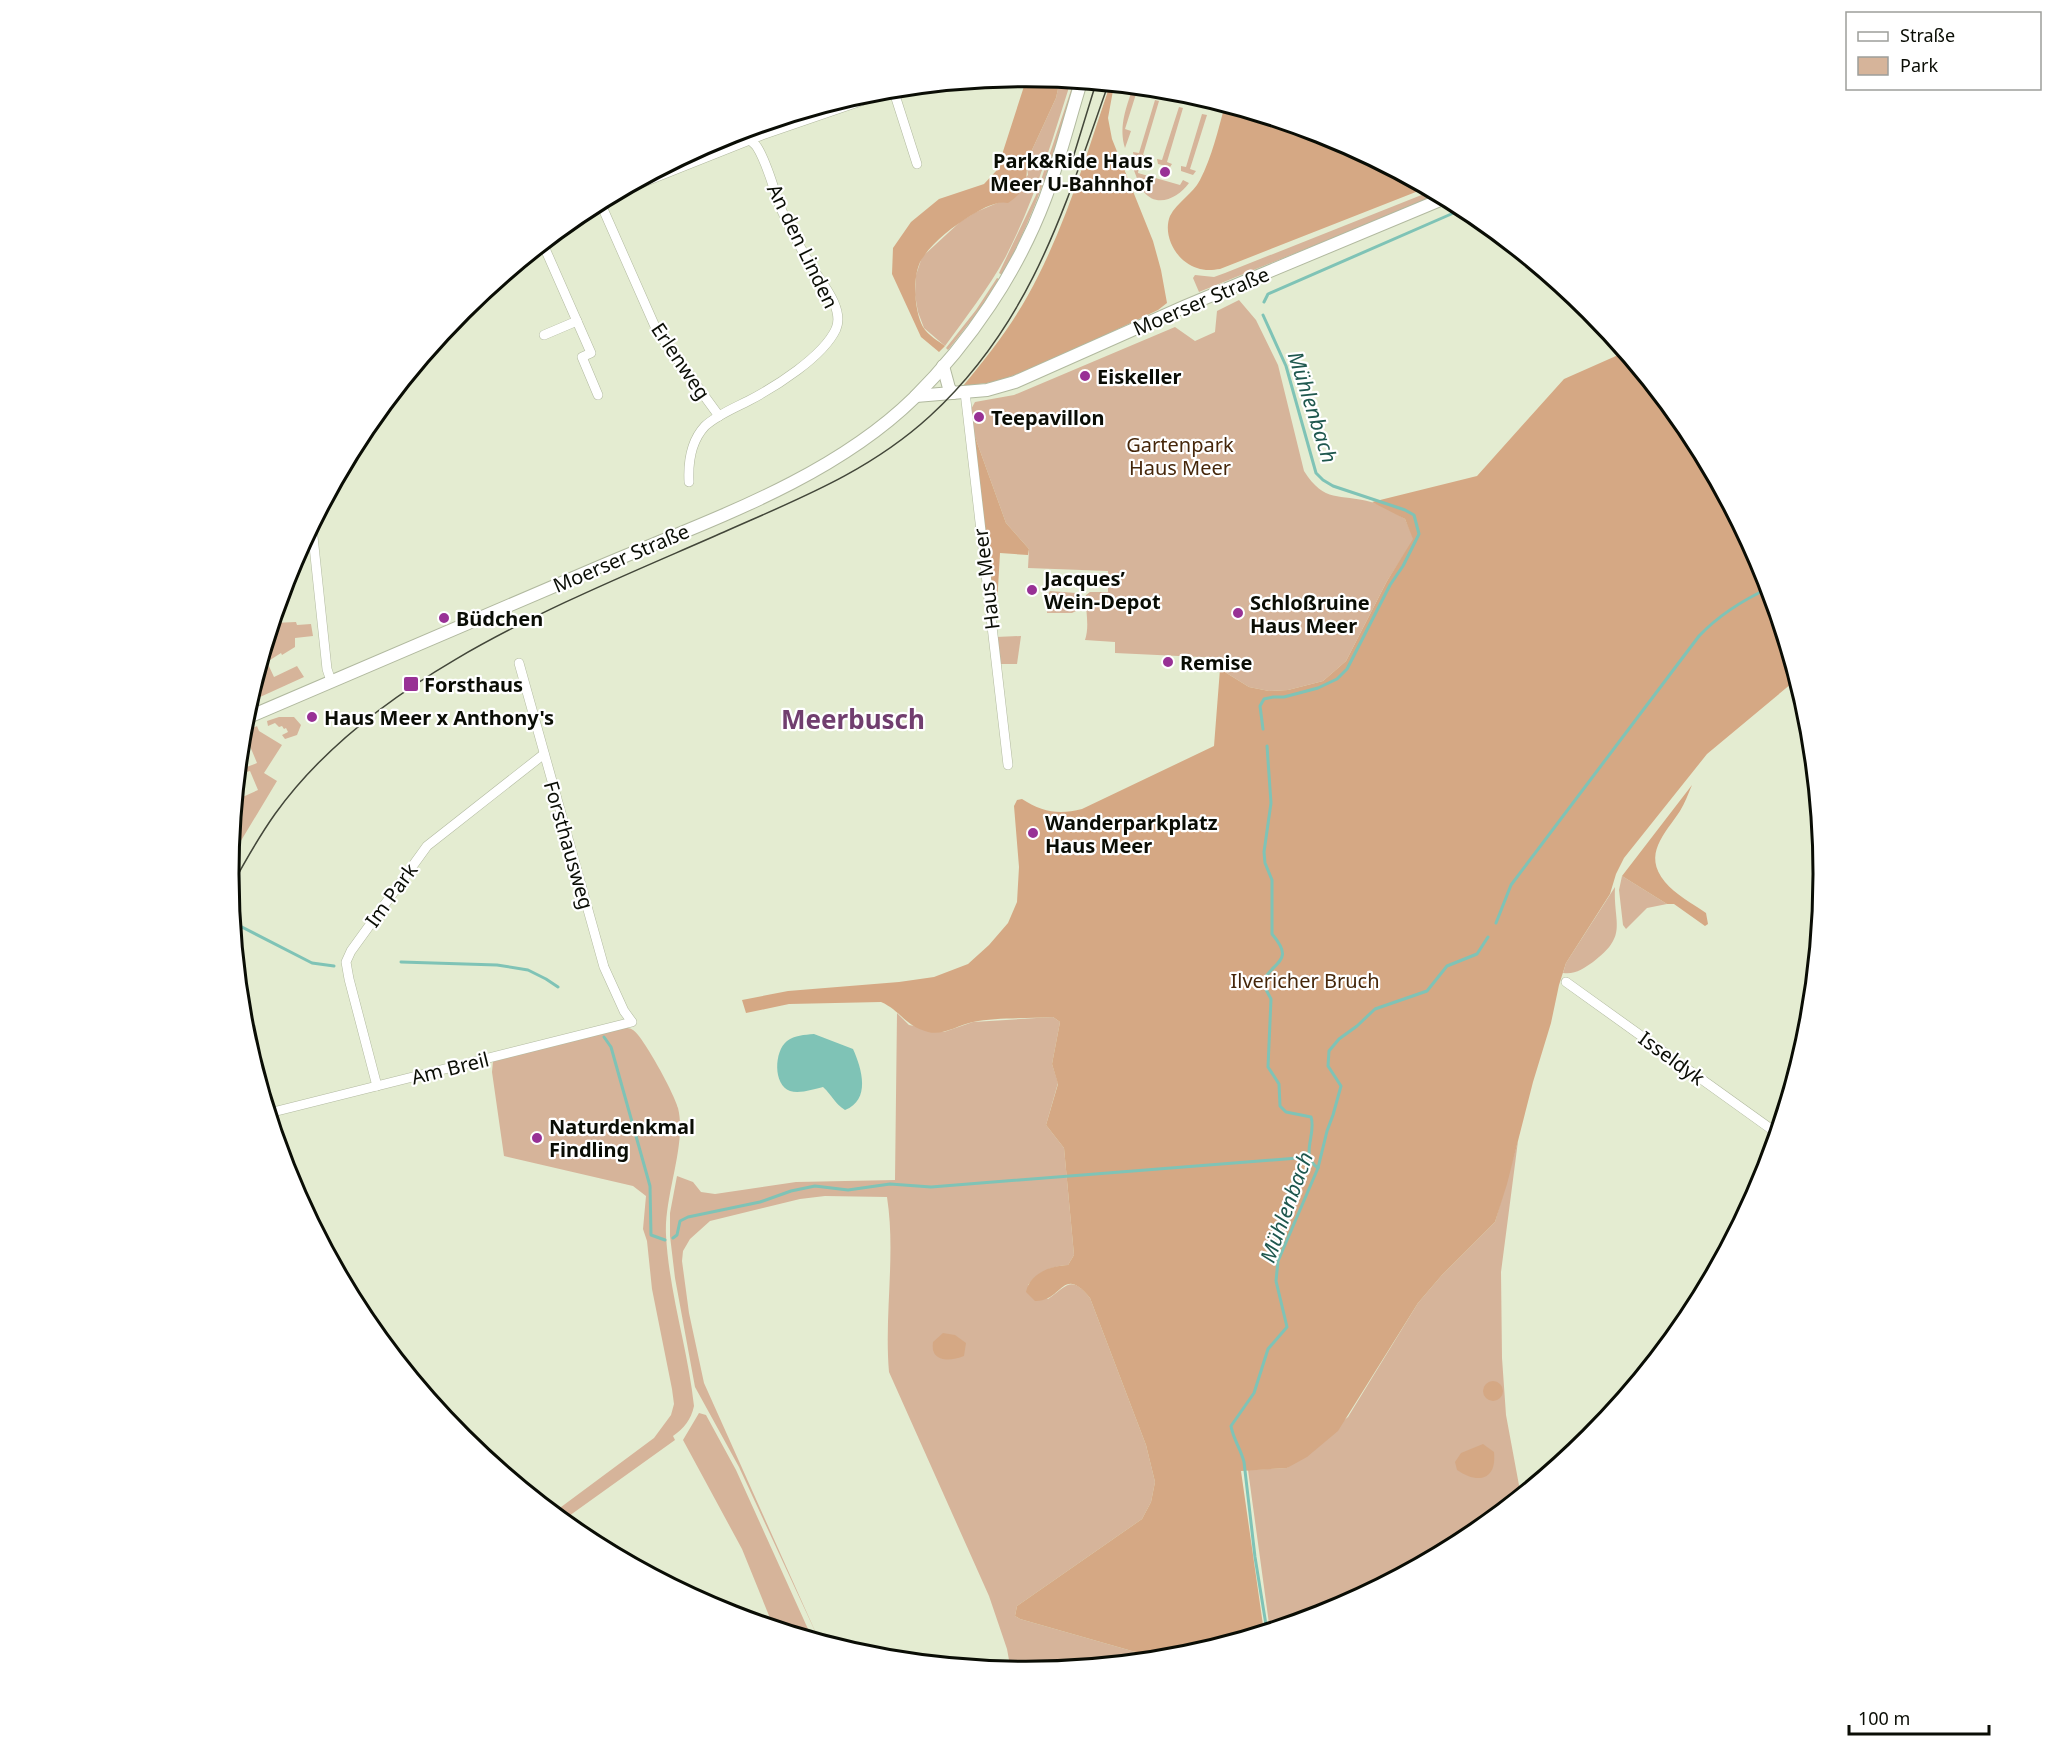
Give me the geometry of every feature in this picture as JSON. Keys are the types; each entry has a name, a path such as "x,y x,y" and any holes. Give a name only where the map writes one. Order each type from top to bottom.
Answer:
{"main road":[{"name":"Moerser Straße","path":"256,714 705,522 807,475 869,437 915,396 943,366 982,317 1014,266 1044,200 1079,89"},
{"name":"Moerser Straße","path":"915,396 1002,386 1043,371 1192,304 1435,202"},
{"path":"943,366 949,388 959,392"}],"street":[{"path":"897,98 916,164"},
{"path":"676,169 762,135 827,113"},
{"name":"An den Linden","path":"719,416 772,388 798,369 819,350 835,331 838,322 833,302 783,212 757,146 748,138"},
{"name":"Erlenweg","path":"604,211 657,331 719,416 698,436 690,460 689,482"},
{"path":"546,251 591,353 582,357 598,395"},
{"path":"544,335 576,321"},
{"name":"Haus Meer","path":"959,392 1008,765"},
{"path":"313,541 327,669 331,681"},
{"name":"Forsthausweg","path":"519,663 604,967 624,1011 632,1022"},
{"name":"Im Park","path":"377,1086 349,979 346,962 351,951 427,846 544,754"},
{"name":"Isseldyk","path":"1566,982 1771,1129"},
{"name":"Am Breil","path":"276,1111 632,1022"}],"green space":[{"path":"1024,87 1058,88 1056,98 1026,163 1026,181 1018,195 1008,203 988,206 951,229 928,250 920,263 915,291 918,311 925,330 945,346 939,352 921,337 892,274 893,248 911,222 939,199 984,184 997,170"},
{"path":"1058,88 1069,89 1025,215 1005,258 945,346 924,328 918,312 915,295 916,275 922,257 960,222 1002,201 1028,175 1026,163 1056,98"},
{"path":"1071,89 1074,89 1044,180 1025,228 1002,275 999,273 1036,195"},
{"path":"1108,92 1113,92 1108,118 1112,139 1153,241 1167,303 1158,310 1040,366 995,382 963,386 989,354 1027,297 1052,246"},
{"path":"1131,94 1136,95 1125,129 1131,131 1125,148 1123,127"},
{"path":"1155,100 1159,101 1143,155 1149,157 1146,160 1134,157 1133,152 1139,153"},
{"path":"1179,107 1183,108 1167,162 1172,164 1170,167 1158,164 1157,159 1162,160"},
{"path":"1223,112 1280,129 1328,147 1375,168 1417,191 1220,269 1197,268 1183,260 1173,247 1168,224 1173,211 1197,185 1214,143"},
{"path":"1202,114 1207,115 1190,169 1196,171 1193,175 1181,171 1181,166 1186,167"},
{"path":"1135,165 1139,167 1138,173 1180,185 1183,180 1189,183 1173,197 1155,199 1143,191 1133,168"},
{"path":"1423,195 1428,198 1425,201 1199,292 1193,278 1195,275 1214,277"},
{"path":"997,278 999,279 978,312 948,350 946,348 976,310"},
{"name":"Gartenpark Haus Meer","path":"1239,300 1256,320 1278,365 1304,471 1326,493 1360,499 1389,509 1405,519 1414,539 1387,581 1346,661 1323,681 1288,690 1269,691 1249,687 1220,669 1221,658 1115,653 1115,642 1085,640 1086,595 1090,592 1108,592 1108,571 1028,568 1029,549 1006,523 970,423 970,411 975,402 1014,395 1175,327 1195,341 1215,332 1217,311"},
{"name":"Ilvericher Bruch","path":"1619,355 1651,395 1681,437 1733,526 1772,621 1790,685 1707,754 1624,858 1610,894 1566,963 1495,1222 1442,1275 1418,1303 1338,1431 1307,1457 1287,1468 1241,1471 1263,1625 1180,1647 1140,1653 1020,1619 1015,1616 1017,1606 1142,1519 1151,1502 1155,1482 1146,1445 1090,1298 1074,1284 1062,1287 1044,1300 1035,1301 1026,1292 1028,1285 1036,1275 1054,1267 1068,1265 1074,1255 1064,1148 1046,1125 1058,1084 1052,1064 1060,1022 1053,1017 992,1019 934,1033 914,1026 881,1002 789,1004 746,1013 742,1000 788,991 934,977 968,964 1008,923 1017,902 1019,867 1014,806 1017,800 1022,799 1051,811 1066,812 1082,809 1214,746 1220,669 1249,687 1269,691 1288,690 1323,681 1346,661 1387,581 1413,539 1405,519 1372,502 1477,476 1564,379"},
{"path":"970,423 1006,523 1029,549 1028,555 1000,553 997,605 990,607"},
{"path":"1050,591 1076,593 1076,611 1047,613"},
{"path":"280,623 311,624 313,636 295,638 295,647 269,661"},
{"path":"1021,636 1017,664 999,664 996,637"},
{"path":"268,664 274,677 297,666 304,677 260,697"},
{"path":"279,717 294,717 301,725 297,735 285,739 282,735 288,732 286,728 279,727 275,723 268,726 267,721"},
{"path":"257,726 259,731 282,745 264,773 277,781 240,842 244,797 258,790 250,771 246,772 247,767 257,763 250,746 253,728"},
{"path":"1692,785 1682,808 1658,845 1656,862 1658,872 1665,882 1679,895 1706,913 1708,924 1705,926 1674,904 1667,904 1622,876"},
{"path":"1622,876 1667,904 1647,908 1626,929 1623,925 1619,890"},
{"path":"1615,887 1617,928 1611,944 1604,953 1583,969 1563,973 1566,963"},
{"path":"897,1013 909,1025 944,1032 973,1022 1053,1017 1060,1022 1052,1064 1058,1083 1046,1125 1064,1148 1074,1255 1068,1265 1045,1271 1028,1285 1048,1299 1073,1284 1090,1298 1146,1445 1155,1482 1151,1502 1142,1519 1017,1606 1015,1616 1140,1653 1078,1660 1009,1661 989,1596 889,1372 890,1241 887,1197 825,1196 800,1199 710,1221 690,1239 683,1251 682,1261 689,1313 704,1383 816,1633 739,1467 695,1387 675,1278 670,1213 677,1176 693,1182 701,1192 715,1194 796,1182 895,1180"},
{"path":"624,1027 633,1030 644,1043 665,1079 678,1108 680,1137 668,1203 666,1235 671,1278 694,1406 686,1423 673,1436 675,1440 570,1515 560,1508 654,1438 671,1415 674,1404 652,1289 647,1241 643,1229 646,1196 633,1186 504,1156 492,1072 493,1061"},
{"path":"1518,1141 1501,1272 1502,1358 1506,1415 1520,1488 1464,1529 1375,1581 1328,1602 1269,1623 1248,1470 1287,1468 1348,1417 1418,1303 1442,1275 1495,1222"},
{"path":"943,1333 955,1335 966,1343 964,1356 942,1359 934,1353 933,1342"},
{"path":"1493,1381 1500,1384 1503,1391 1500,1398 1493,1401 1486,1398 1483,1391 1486,1384"},
{"path":"699,1413 706,1415 736,1470 809,1631 770,1619 742,1549 683,1440"},
{"path":"1483,1444 1494,1452 1494,1462 1489,1474 1478,1478 1457,1470 1455,1462 1461,1453"}],"water":[{"path":"814,1034 853,1049 861,1074 861,1092 853,1105 845,1110 823,1087 807,1091 790,1091 784,1088 778,1075 780,1052 787,1041"}],"waterway":[{"path":"1264,302 1268,294 1453,213"},
{"name":"Mühlenbach","path":"1263,315 1286,366 1316,473 1333,486 1414,515 1419,534 1347,669 1337,679 1318,688 1284,697 1264,699 1260,706 1263,729"},
{"path":"1496,923 1511,885 1699,636 1732,609 1761,592"},
{"path":"1267,746 1271,803 1264,852 1265,863 1272,880 1272,934 1282,950 1280,960 1262,982 1271,999 1268,1067 1279,1084 1280,1106 1286,1112 1311,1117 1309,1151 1312,1163 1318,1168"},
{"path":"241,927 312,963 334,966"},
{"name":"Mühlenbach","path":"1266,1624 1255,1557 1244,1462 1231,1426 1254,1393 1268,1349 1287,1327 1276,1281 1278,1261 1318,1168 1341,1086 1328,1066 1329,1051 1339,1039 1375,1009 1427,991 1447,966 1477,954 1488,937"},
{"path":"401,962 497,965 528,970 558,987"},
{"path":"604,1037 611,1047 650,1186 651,1235 665,1240"},
{"path":"673,1238 677,1235 680,1221 688,1217 760,1202 791,1191 815,1186 848,1190 890,1184 931,1187 1310,1157"}],"tram line":[{"path":"1072,161 1094,91"},
{"path":"239,873 275,814 317,764 366,720 421,681 541,614 832,483 858,469 907,436 930,416 965,380 994,342 1019,303 1059,220 1106,92"}],"place":[{"name":"Park&Ride Haus Meer U-Bahnhof","path":"1165,172"},
{"name":"Eiskeller","path":"1085,376"},
{"name":"Teepavillon","path":"979,417"},
{"name":"Jacques’ Wein-Depot","path":"1032,590"},
{"name":"Schloßruine Haus Meer","path":"1238,613"},
{"name":"Büdchen","path":"444,618"},
{"name":"Remise","path":"1168,662"},
{"name":"Forsthaus","path":"411,684"},
{"name":"Haus Meer x Anthony's","path":"312,717"},
{"name":"Wanderparkplatz Haus Meer","path":"1033,833"},
{"name":"Naturdenkmal Findling","path":"537,1138"}],"district":[{"name":"Meerbusch","path":"853,719"}]}
